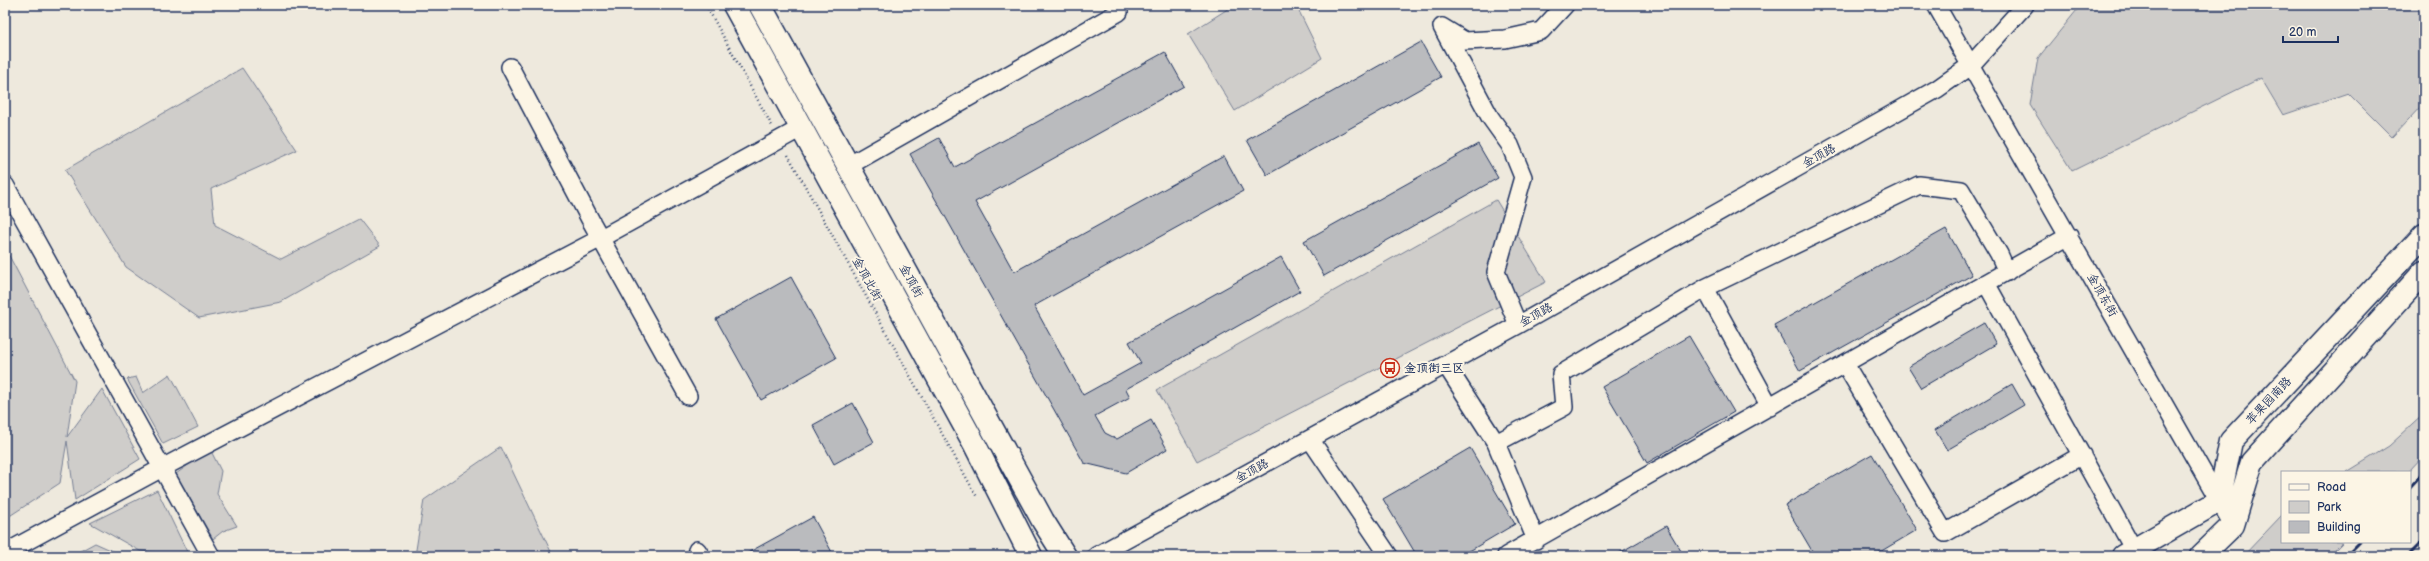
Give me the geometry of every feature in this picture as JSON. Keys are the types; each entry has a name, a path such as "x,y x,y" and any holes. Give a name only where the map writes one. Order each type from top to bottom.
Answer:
{"main road":[{"name":"金顶街","path":"734,5 975,445 1032,556"},
{"name":"金顶街","path":"760,5 1043,521 1065,556"},
{"name":"苹果园南路","path":"2219,501 2231,441 2424,235"},
{"path":"2201,556 2233,525 2252,462 2424,272"},
{"path":"2129,553 2219,501"}],"street":[{"path":"1518,325 1496,272 1523,177 1510,145 1490,117 1442,27 1465,41 1505,39 1541,31 1565,5"},
{"name":"金顶东街","path":"1936,5 2233,525"},
{"name":"金顶路","path":"1096,556 1446,365 1937,89 1971,65 2025,5"},
{"path":"848,166 1119,12"},
{"path":"510,67 601,238 688,396"},
{"path":"5,553 162,468 601,238 779,138 801,128"},
{"path":"5,185 211,556"},
{"path":"1496,443 1564,407 1561,374 1705,288 1919,185 1961,190 2007,272"},
{"path":"1506,556 2069,236"},
{"path":"1986,283 2082,455 2129,553"},
{"path":"1705,288 1770,407"},
{"path":"1845,364 1945,533 2082,455"},
{"path":"1446,365 1496,443 1536,540"},
{"path":"1310,439 1389,556"}],"path":[{"name":"金顶北街","path":"706,5 981,504"}],"green space":[{"path":"1234,5 1296,5 1322,58 1235,111 1188,34"},
{"path":"2081,5 2424,5 2424,103 2392,137 2348,93 2283,115 2261,78 2072,171 2030,105 2038,58"},
{"path":"242,68 297,150 211,189 215,225 281,259 359,219 380,246 281,302 199,318 126,267 65,170"},
{"path":"1496,200 1546,282 1197,461 1157,390"},
{"path":"5,248 75,381 67,437 102,389 140,459 75,500 67,441 60,483 5,519"},
{"path":"170,374 198,427 163,444 127,379 136,377 143,393"},
{"path":"2424,414 2424,455 2409,471 2349,471 2389,446"},
{"path":"501,447 553,556 415,556 424,500"},
{"path":"210,449 221,471 217,494 237,526 223,531 213,539 176,474"},
{"path":"157,490 189,556 140,551 90,523"},
{"path":"2281,516 2281,543 2342,543 2329,556 2243,556"},
{"path":"95,543 124,556 71,556"}],"building":[{"path":"1421,42 1441,77 1267,175 1247,140"},
{"path":"1165,52 1184,86 975,202 1014,272 1224,156 1243,191 1034,306 1083,395 1141,363 1129,342 1281,257 1300,291 1126,389 1130,397 1095,416 1105,433 1117,439 1151,420 1167,449 1126,473 1084,463 910,154 939,138 955,167"},
{"path":"1478,144 1498,178 1324,276 1304,241"},
{"path":"1946,229 1972,275 1800,371 1774,325"},
{"path":"791,277 836,358 761,400 716,319"},
{"path":"1984,323 1996,344 1921,388 1908,367"},
{"path":"1689,336 1734,412 1647,463 1602,387"},
{"path":"2012,384 2024,405 1947,450 1935,430"},
{"path":"853,403 874,442 834,464 813,425"},
{"path":"1470,448 1515,524 1461,556 1417,556 1383,499"},
{"path":"1872,454 1917,530 1873,556 1815,556 1785,505"},
{"path":"813,517 834,556 742,556"},
{"path":"1666,526 1684,556 1614,556"}],"railway":[{"path":"2411,486 2424,472"},
{"path":"2408,556 2424,540"},
{"path":"2346,556 2359,543"}],"place":[{"name":"金顶街三区","path":"1390,368"}]}
